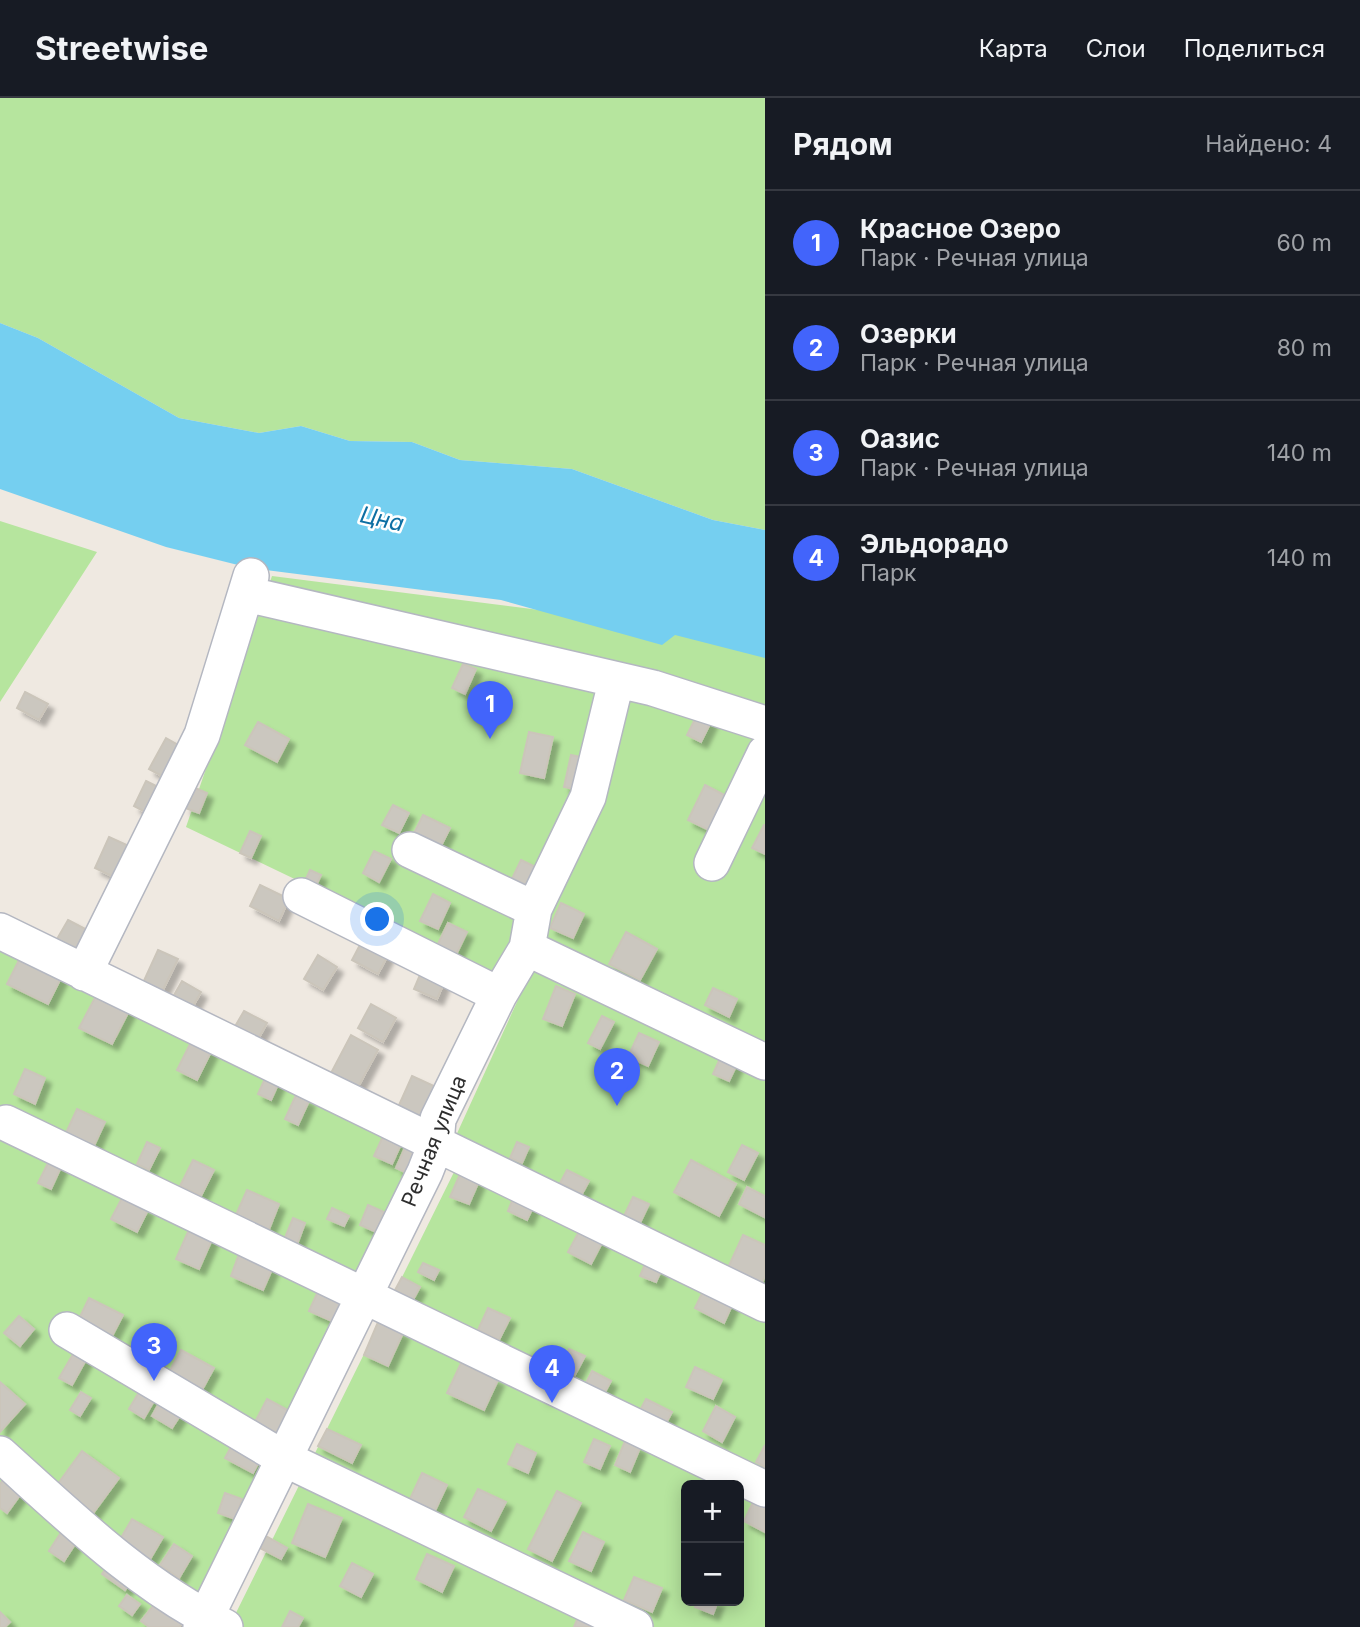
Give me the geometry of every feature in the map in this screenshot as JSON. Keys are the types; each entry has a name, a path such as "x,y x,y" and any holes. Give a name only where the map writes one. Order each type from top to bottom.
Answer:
{"street":[{"path":"84,972 202,734 248,585 616,682 653,688 765,724"},
{"name":"Речная улица","path":"211,1624 283,1458 425,1172 436,1144 438,1119 499,995 527,948 534,909 588,797 616,682"},
{"path":"712,863 765,752"},
{"path":"410,850 534,909"},
{"path":"301,896 499,995"},
{"path":"0,931 765,1304"},
{"path":"527,948 765,1062"},
{"path":"6,1123 765,1489"},
{"path":"66,1330 283,1458 635,1627"},
{"path":"0,1454 92,1537 211,1624"}],"green space":[{"path":"0,98 765,98 765,530 713,520 572,469 460,460 412,442 350,441 301,426 259,433 179,418 38,338 0,323"},
{"path":"0,521 97,552 0,702"},
{"path":"272,576 659,625 765,652 765,1052 529,934 505,980 186,827"},
{"path":"0,924 437,1135 180,1627 0,1627"},
{"path":"537,958 765,1073 765,1294 454,1140"},
{"path":"456,1168 765,1320 765,1627 229,1627"}],"water":[{"name":"Цна","path":"0,323 38,338 179,418 259,433 301,426 350,441 412,442 460,460 572,469 713,520 765,530 765,658 675,635 662,645 501,600 250,568 166,547 0,489"}],"building":[{"path":"463,664 476,669 465,694 452,688"},
{"path":"25,692 48,704 39,720 17,708"},
{"path":"698,713 712,720 701,742 687,735"},
{"path":"258,722 289,739 277,762 245,745"},
{"path":"529,732 553,737 544,778 520,773"},
{"path":"166,738 187,750 171,781 149,769"},
{"path":"571,755 591,759 584,791 564,787"},
{"path":"146,781 164,790 151,815 134,806"},
{"path":"705,785 730,798 713,832 688,820"},
{"path":"193,787 207,793 199,813 185,808"},
{"path":"393,805 409,813 399,833 382,825"},
{"path":"423,815 450,828 439,850 412,837"},
{"path":"765,825 765,854 752,848"},
{"path":"250,831 261,836 251,858 240,853"},
{"path":"109,837 131,847 116,878 95,868"},
{"path":"374,851 391,859 379,882 363,873"},
{"path":"521,860 548,873 534,902 507,889"},
{"path":"310,870 321,875 314,890 303,885"},
{"path":"260,885 289,899 279,921 250,906"},
{"path":"433,894 450,903 438,929 420,921"},
{"path":"561,903 584,914 573,938 550,928"},
{"path":"68,920 91,932 81,952 57,939"},
{"path":"448,923 467,932 455,957 436,948"},
{"path":"626,932 657,949 640,980 609,964"},
{"path":"364,937 390,951 378,974 352,960"},
{"path":"158,950 178,959 161,994 142,985"},
{"path":"23,952 64,972 48,1004 7,984"},
{"path":"318,955 337,967 323,990 304,979"},
{"path":"422,970 445,980 437,999 414,989"},
{"path":"182,981 201,992 192,1008 173,997"},
{"path":"556,986 575,994 562,1026 543,1019"},
{"path":"713,988 737,999 729,1017 705,1005"},
{"path":"98,992 130,1009 112,1044 79,1028"},
{"path":"371,1004 396,1018 383,1042 358,1028"},
{"path":"244,1011 267,1023 256,1043 233,1030"},
{"path":"602,1016 614,1022 600,1049 588,1043"},
{"path":"639,1033 659,1042 648,1066 628,1057"},
{"path":"351,1035 378,1050 358,1087 331,1073"},
{"path":"192,1040 212,1050 197,1080 177,1070"},
{"path":"722,1054 738,1062 729,1081 713,1074"},
{"path":"25,1069 45,1078 35,1104 14,1094"},
{"path":"267,1074 280,1080 271,1100 258,1094"},
{"path":"412,1076 436,1087 419,1124 395,1114"},
{"path":"296,1095 309,1101 298,1125 285,1119"},
{"path":"77,1109 105,1122 93,1148 65,1135"},
{"path":"384,1134 402,1142 392,1164 374,1156"},
{"path":"147,1142 160,1148 149,1170 137,1164"},
{"path":"517,1142 529,1147 522,1163 510,1158"},
{"path":"406,1145 420,1151 409,1174 396,1168"},
{"path":"742,1145 758,1153 744,1180 728,1172"},
{"path":"50,1159 62,1165 51,1189 38,1183"},
{"path":"193,1160 214,1170 201,1196 180,1186"},
{"path":"691,1160 736,1184 719,1216 674,1192"},
{"path":"567,1170 589,1181 582,1194 560,1183"},
{"path":"460,1174 479,1181 469,1204 450,1197"},
{"path":"747,1187 765,1196 764,1217 739,1204"},
{"path":"247,1190 279,1204 268,1232 235,1217"},
{"path":"514,1196 534,1205 527,1220 508,1211"},
{"path":"633,1197 649,1204 640,1223 624,1216"},
{"path":"122,1198 148,1210 137,1232 111,1219"},
{"path":"368,1205 384,1212 376,1232 360,1225"},
{"path":"332,1208 349,1216 344,1226 327,1219"},
{"path":"293,1218 305,1223 295,1250 282,1245"},
{"path":"191,1225 214,1235 199,1269 176,1259"},
{"path":"581,1228 603,1241 591,1264 568,1252"},
{"path":"743,1235 765,1245 765,1276 761,1285 727,1270"},
{"path":"239,1254 273,1267 263,1290 231,1276"},
{"path":"423,1263 439,1270 434,1280 418,1272"},
{"path":"645,1264 661,1271 656,1282 640,1276"},
{"path":"402,1277 420,1287 413,1300 395,1290"},
{"path":"320,1287 345,1298 334,1322 309,1311"},
{"path":"705,1287 734,1301 724,1323 695,1308"},
{"path":"89,1298 123,1315 109,1342 76,1325"},
{"path":"488,1308 510,1318 499,1340 478,1330"},
{"path":"19,1316 34,1329 20,1346 4,1333"},
{"path":"378,1322 403,1333 388,1366 364,1355"},
{"path":"76,1349 88,1356 72,1385 59,1378"},
{"path":"569,1349 585,1356 575,1375 560,1368"},
{"path":"181,1350 214,1368 202,1390 169,1372"},
{"path":"461,1363 498,1380 484,1410 447,1393"},
{"path":"695,1367 722,1380 713,1399 686,1387"},
{"path":"592,1371 611,1381 604,1394 585,1385"},
{"path":"0,1382 25,1404 0,1432"},
{"path":"144,1384 158,1394 144,1418 129,1409"},
{"path":"81,1392 91,1398 80,1416 70,1410"},
{"path":"162,1398 183,1411 172,1428 152,1416"},
{"path":"267,1399 293,1413 282,1436 255,1422"},
{"path":"646,1399 672,1412 662,1431 636,1418"},
{"path":"716,1406 735,1417 722,1442 703,1431"},
{"path":"327,1429 361,1445 352,1463 318,1446"},
{"path":"594,1439 610,1446 600,1469 584,1462"},
{"path":"234,1441 262,1456 253,1473 225,1458"},
{"path":"625,1441 640,1448 630,1472 615,1465"},
{"path":"517,1444 536,1453 528,1473 508,1464"},
{"path":"765,1445 765,1467 756,1462"},
{"path":"82,1451 119,1478 91,1516 54,1489"},
{"path":"422,1473 447,1485 434,1513 409,1501"},
{"path":"4,1478 23,1491 7,1513 0,1508 0,1484"},
{"path":"478,1489 506,1502 491,1531 464,1517"},
{"path":"557,1491 581,1503 552,1561 528,1549"},
{"path":"225,1493 242,1499 235,1519 218,1513"},
{"path":"754,1500 765,1505 765,1532 744,1521"},
{"path":"308,1504 342,1518 325,1557 292,1543"},
{"path":"132,1519 163,1537 149,1561 118,1543"},
{"path":"62,1531 77,1541 64,1561 49,1551"},
{"path":"583,1532 604,1542 591,1571 569,1561"},
{"path":"266,1536 287,1548 281,1559 260,1548"},
{"path":"174,1544 192,1556 179,1578 160,1565"},
{"path":"427,1554 454,1566 442,1592 416,1579"},
{"path":"113,1558 136,1575 125,1590 102,1574"},
{"path":"352,1563 373,1574 361,1597 340,1586"},
{"path":"634,1577 662,1588 652,1612 624,1600"},
{"path":"127,1595 140,1604 132,1615 119,1606"},
{"path":"156,1602 182,1623 179,1627 149,1627 141,1621"},
{"path":"696,1606 716,1606 713,1614"},
{"path":"581,1610 595,1627 574,1627"},
{"path":"290,1611 303,1618 298,1627 282,1627"},
{"path":"0,1612 10,1622 5,1627 0,1627"}],"place":[{"name":"Красное Озеро","path":"490,739"},
{"name":"Озерки","path":"617,1106"},
{"name":"Оазис","path":"154,1381"},
{"name":"Эльдорадо","path":"552,1403"}]}
